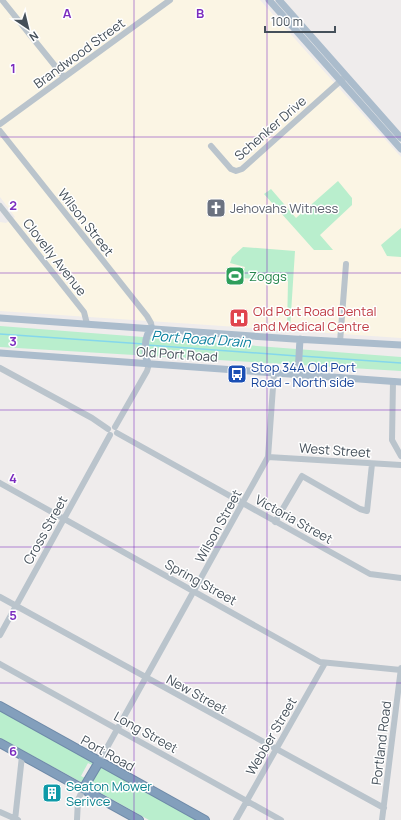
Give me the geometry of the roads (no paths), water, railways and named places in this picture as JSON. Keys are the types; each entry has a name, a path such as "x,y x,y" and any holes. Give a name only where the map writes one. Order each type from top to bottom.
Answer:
{"highway":[{"name":"Port Road","path":"0,706 205,820"},
{"path":"0,743 139,820"},
{"path":"83,789 99,762"}],"main road":[{"path":"269,0 401,138"},
{"path":"279,0 401,150"},
{"name":"Old Port Road","path":"0,318 401,345"},
{"path":"147,361 147,336 152,328"},
{"path":"298,374 300,339"},
{"name":"Old Port Road","path":"0,353 147,361 401,382"}],"street":[{"path":"2,0 64,77"},
{"name":"Brandwood Street","path":"0,124 170,0"},
{"name":"Schenker Drive","path":"211,146 231,169 236,171 242,168 343,78"},
{"name":"Wilson Street","path":"0,131 147,316 151,322 152,328"},
{"name":"Clovelly Avenue","path":"0,206 84,312 87,324"},
{"path":"0,217 6,214"},
{"path":"340,342 346,264"},
{"name":"Cross Street","path":"0,635 111,430 147,371 147,361"},
{"path":"0,368 111,430"},
{"name":"Wilson Street","path":"99,762 268,457 274,372"},
{"path":"393,381 392,440 401,456"},
{"name":"Victoria Street","path":"111,430 118,430 117,433 370,574 401,578"},
{"path":"392,440 401,441"},
{"name":"West Street","path":"268,457 401,465"},
{"path":"275,522 302,476 360,509 367,510 372,464"},
{"name":"Spring Street","path":"0,483 325,664 401,669"},
{"name":"New Street","path":"0,597 384,808"},
{"name":"Long Street","path":"0,664 281,820"},
{"name":"Webber Street","path":"236,820 325,664"},
{"name":"Portland Road","path":"382,820 401,669"},
{"path":"0,812 16,820 22,756"},
{"path":"77,820 78,800 83,789"}],"waterway":[{"name":"Port Road Drain","path":"0,334 144,344"},
{"name":"Port Road Drain","path":"147,345 297,356"},
{"name":"Port Road Drain","path":"301,356 401,363"}],"place":[{"name":"Jehovahs Witness","path":"216,208"},
{"name":"Zoggs","path":"235,276"},
{"name":"Old Port Road Dental and Medical Centre","path":"239,318"},
{"name":"Stop 34A Old Port Road - North side","path":"237,374"},
{"name":"Seaton Mower Serivce","path":"52,793"}]}
